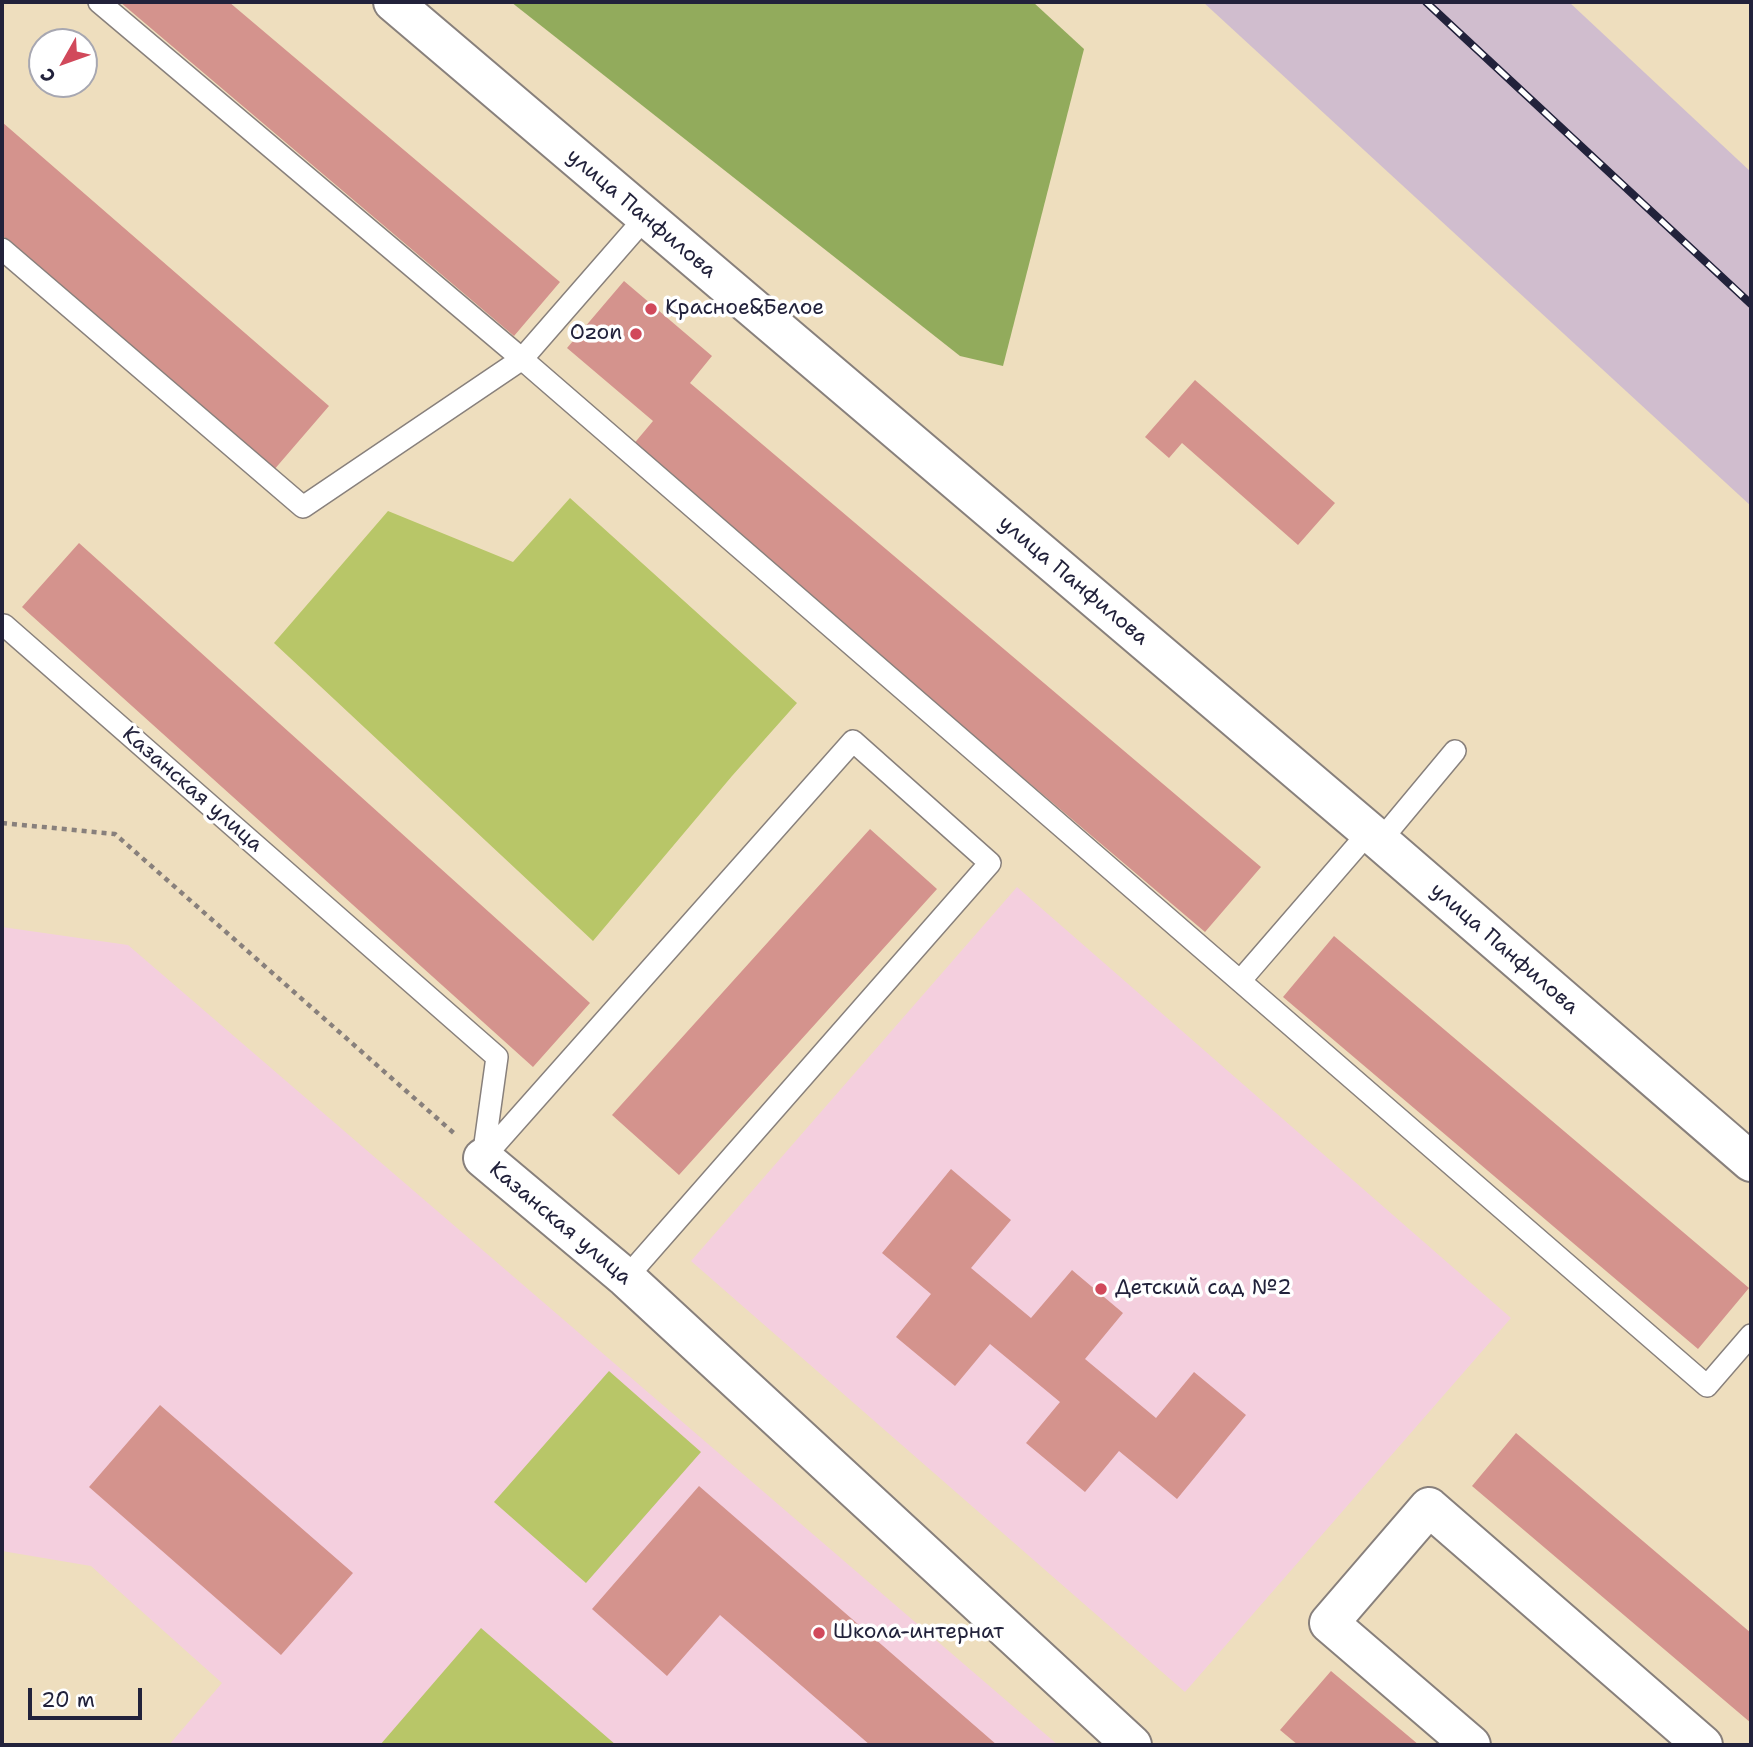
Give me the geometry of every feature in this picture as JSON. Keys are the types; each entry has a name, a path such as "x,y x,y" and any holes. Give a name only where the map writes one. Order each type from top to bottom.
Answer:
{"street":[{"name":"улица Панфилова","path":"393,2 1374,837 1751,1162"},
{"name":"Казанская улица","path":"483,1158 626,1278 1132,1745"},
{"path":"1471,1745 1329,1622 1429,1507 1703,1745"}],"lane":[{"path":"99,2 522,359 1707,1386 1751,1335"},
{"path":"2,249 303,507 522,359 645,218"},
{"name":"Казанская улица","path":"4,625 497,1057 483,1158"},
{"path":"483,1158 853,741 990,863 626,1278"},
{"path":"1240,981 1455,751"}],"path":[{"path":"2,823 115,834 483,1158"}],"shaded area":[{"path":"1203,2 1569,2 1751,172 1751,506"},
{"name":"Детский сад №2","path":"1017,887 1511,1318 1185,1692 691,1261"},
{"path":"2,927 128,945 1058,1745 169,1745 222,1683 91,1566 2,1551"}],"green space":[{"path":"511,2 1033,2 1084,49 1003,366 960,356"},
{"path":"570,498 797,703 593,941 274,643 388,511 513,562"},
{"path":"609,1371 701,1452 586,1583 494,1502"},
{"path":"481,1628 616,1745 380,1745"}],"building":[{"path":"120,2 229,2 560,282 514,336"},
{"path":"2,122 329,406 273,471 2,235"},
{"path":"624,281 712,356 690,383 1261,867 1205,932 632,446 653,421 567,348"},
{"path":"1195,380 1335,503 1298,545 1182,443 1169,458 1145,437"},
{"path":"79,543 590,1003 533,1067 22,607"},
{"path":"870,829 937,889 679,1175 612,1115"},
{"path":"1334,936 1749,1288 1698,1349 1283,997"},
{"path":"951,1169 1011,1220 971,1268 1031,1318 1072,1270 1123,1313 1085,1359 1156,1418 1194,1372 1246,1415 1177,1499 1119,1451 1085,1492 1026,1443 1060,1402 990,1344 955,1386 896,1337 931,1294 882,1253"},
{"path":"160,1405 353,1573 281,1655 89,1487"},
{"path":"1516,1433 1751,1633 1751,1723 1472,1486"},
{"path":"699,1486 997,1745 870,1745 720,1615 667,1676 592,1609"},
{"path":"1331,1671 1419,1745 1298,1745 1280,1730"}],"railway":[{"path":"1426,2 1751,304"}],"place":[{"name":"Красное&Белое","path":"651,309"},
{"name":"Ozon","path":"636,334"},
{"name":"Детский сад №2","path":"1101,1289"},
{"name":"Школа-интернат","path":"819,1633"}]}
